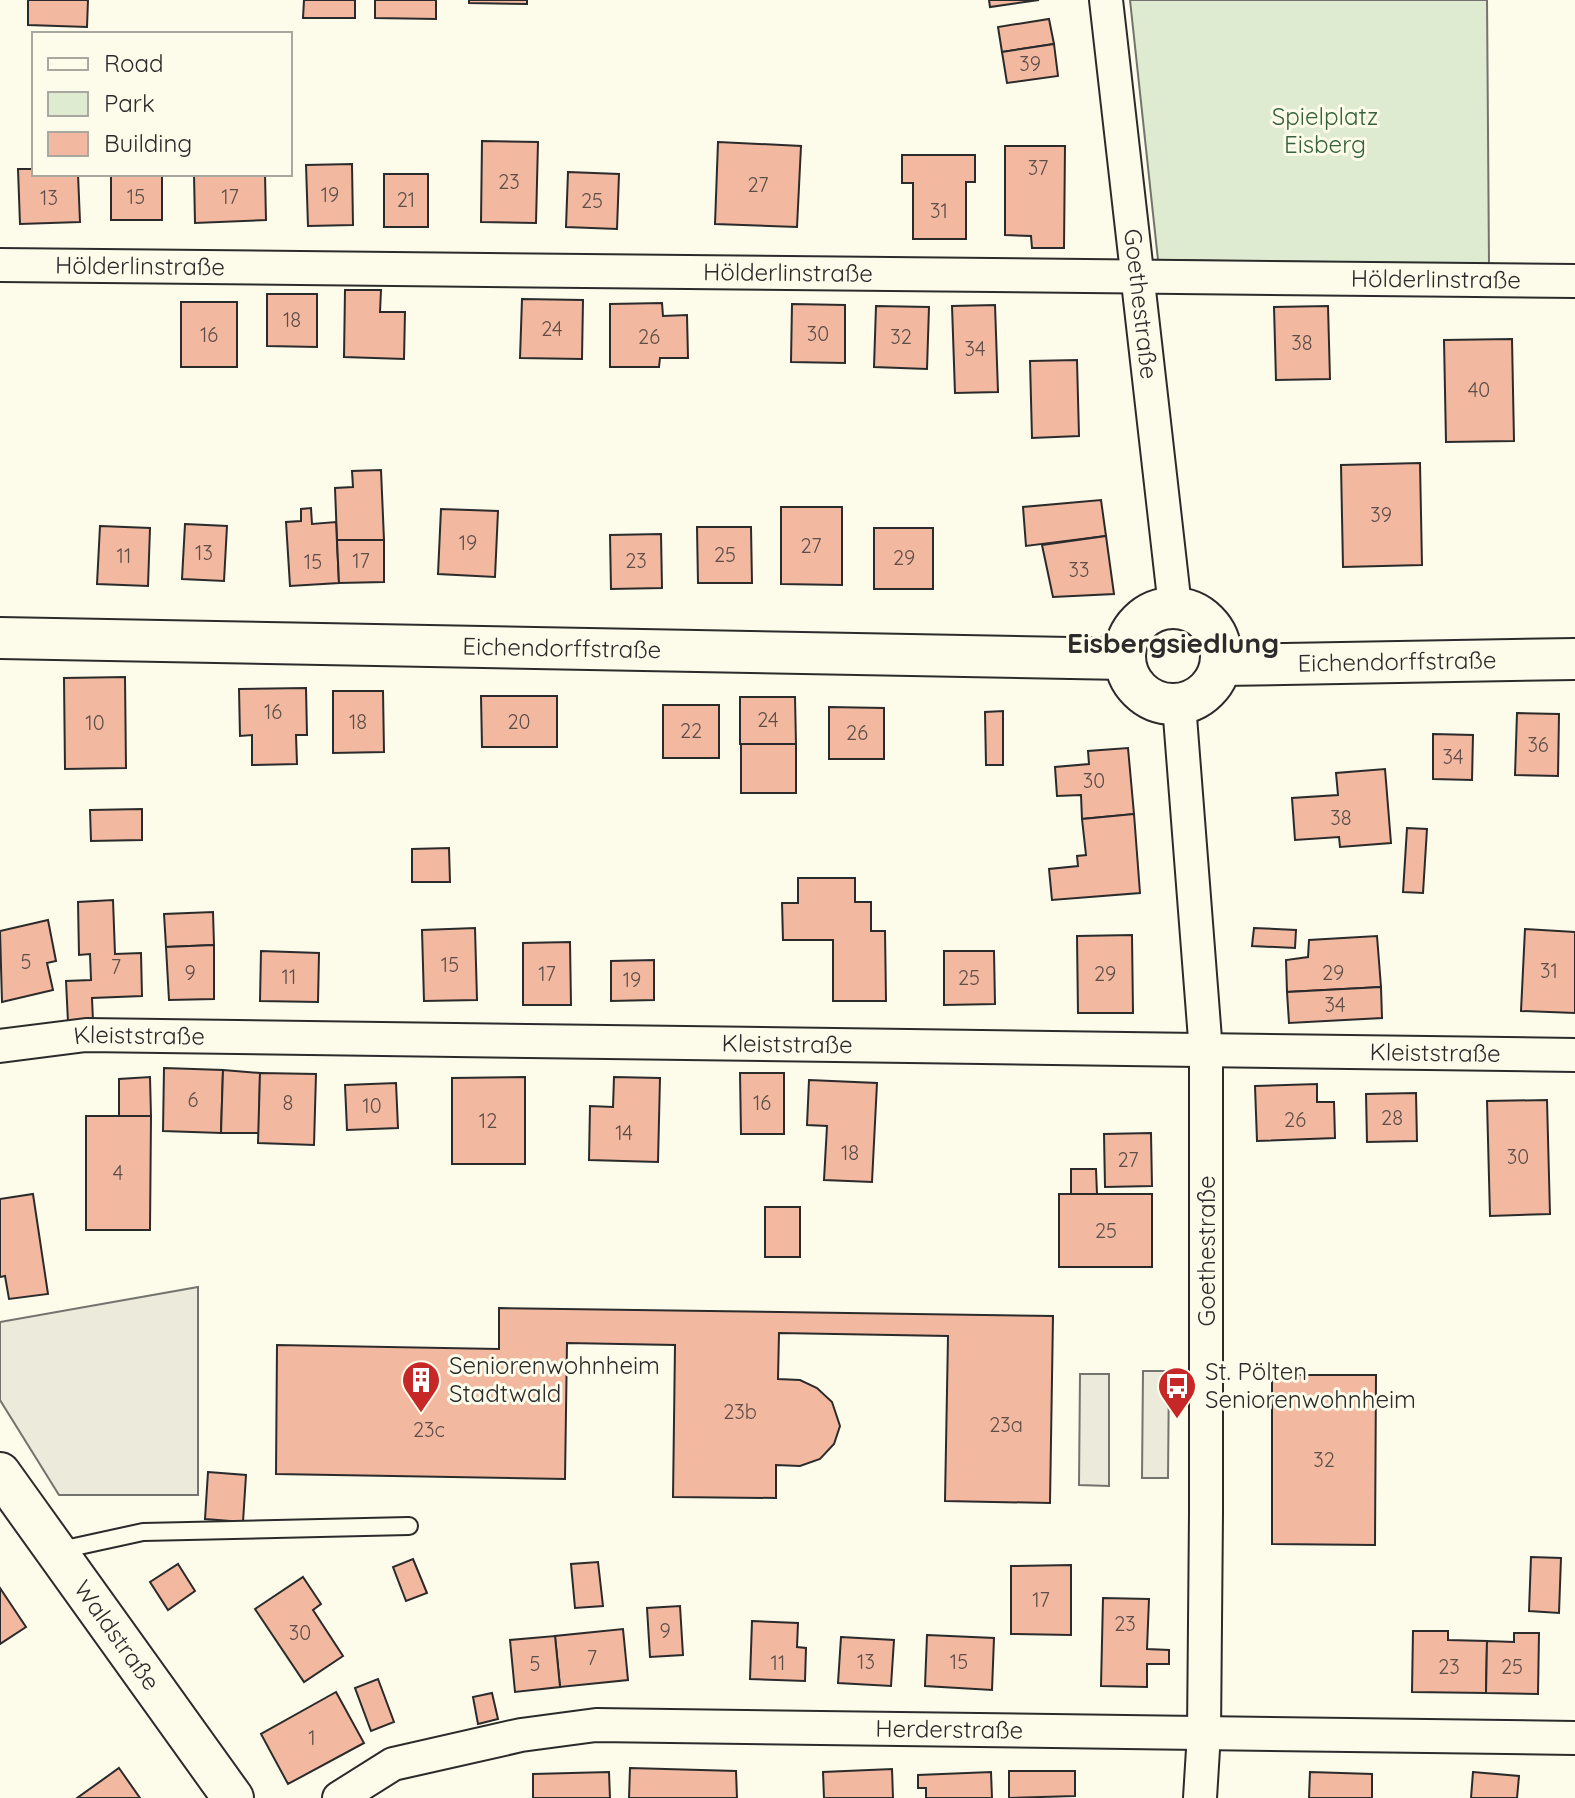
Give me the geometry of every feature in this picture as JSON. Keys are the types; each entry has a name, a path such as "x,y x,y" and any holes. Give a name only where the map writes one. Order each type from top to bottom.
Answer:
{"street":[{"name":"Goethestraße","path":"1106,0 1175,607"},
{"name":"Hölderlinstraße","path":"0,265 1575,281"},
{"path":"1175,607 1195,612 1214,629 1222,652 1216,679 1207,691 1194,700 1179,704 1154,700 1142,693 1133,684 1125,659 1125,646 1137,623 1158,609 1175,607"},
{"name":"Eichendorffstraße","path":"0,638 1125,659"},
{"name":"Eichendorffstraße","path":"1221,665 1575,659"},
{"name":"Goethestraße","path":"1179,704 1206,1052 1204,1733 1200,1798"},
{"name":"Kleiststraße","path":"0,1046 86,1035 1575,1055"},
{"name":"Waldstraße","path":"0,1473 233,1798"},
{"name":"Herderstraße","path":"339,1798 393,1764 521,1735 596,1725 1575,1738"}],"lane":[{"path":"55,1551 143,1532 409,1526"}],"green space":[{"name":"Spielplatz Eisberg","path":"1130,0 1487,0 1489,264 1158,260"}],"shaded area":[{"path":"198,1287 198,1495 59,1495 0,1400 0,1322"},
{"path":"1143,1371 1169,1371 1168,1478 1142,1478"},
{"path":"1080,1374 1109,1374 1109,1486 1079,1485"}],"building":[{"path":"28,0 88,0 87,27 28,25"},
{"path":"304,0 355,0 355,18 303,18"},
{"path":"375,0 436,0 436,19 375,18"},
{"path":"469,0 527,0 527,4 469,3"},
{"path":"989,0 1039,0 990,7"},
{"path":"1049,19 1054,44 1002,52 998,27"},
{"path":"1054,44 1058,76 1007,83 1002,52"},
{"path":"482,141 538,142 536,223 481,222"},
{"path":"718,142 801,146 797,227 715,224"},
{"path":"1005,146 1065,146 1064,248 1032,248 1031,236 1005,235"},
{"path":"902,155 975,155 975,182 966,182 966,239 913,239 913,183 902,183"},
{"path":"352,164 353,225 308,226 306,165"},
{"path":"18,169 32,169 32,176 78,176 80,222 20,224"},
{"path":"568,172 619,174 617,229 566,227"},
{"path":"384,174 428,174 428,227 384,227"},
{"path":"111,176 162,176 162,220 111,220"},
{"path":"194,176 265,176 266,220 195,223"},
{"path":"345,290 381,290 380,312 405,312 404,359 344,357"},
{"path":"267,294 317,294 317,347 267,346"},
{"path":"522,299 583,300 582,359 520,358"},
{"path":"181,302 237,302 237,367 181,367"},
{"path":"662,303 663,316 687,315 688,358 660,358 659,367 610,367 610,304"},
{"path":"792,304 845,305 845,363 791,362"},
{"path":"995,305 998,392 955,393 952,306"},
{"path":"876,306 929,307 927,369 874,367"},
{"path":"1328,306 1330,379 1276,380 1274,307"},
{"path":"1512,339 1514,441 1446,442 1444,340"},
{"path":"1077,360 1079,436 1032,438 1030,361"},
{"path":"1420,463 1422,565 1343,567 1341,465"},
{"path":"381,470 384,540 337,540 335,488 353,487 352,471"},
{"path":"1101,500 1106,536 1026,546 1023,507"},
{"path":"781,507 842,507 842,585 781,584"},
{"path":"311,508 312,524 336,522 339,583 290,586 286,522 301,521 301,509"},
{"path":"441,509 498,511 495,577 438,574"},
{"path":"185,524 227,526 224,581 182,579"},
{"path":"100,526 150,528 148,586 97,584"},
{"path":"697,527 751,527 752,583 698,583"},
{"path":"874,528 933,528 933,589 874,589"},
{"path":"661,534 662,588 611,589 610,535"},
{"path":"1106,536 1114,594 1053,597 1042,545"},
{"path":"337,540 384,540 384,582 339,583"},
{"path":"125,677 126,768 65,769 64,678"},
{"path":"306,688 307,735 296,735 297,764 252,765 252,735 240,736 239,689"},
{"path":"333,691 383,691 384,752 333,753"},
{"path":"481,696 557,696 557,747 482,747"},
{"path":"740,697 795,697 796,744 740,744"},
{"path":"663,705 719,705 719,758 663,758"},
{"path":"829,707 884,708 884,759 829,759"},
{"path":"1003,711 1003,765 986,765 985,712"},
{"path":"1517,713 1559,714 1558,776 1515,775"},
{"path":"1433,734 1473,735 1472,780 1433,779"},
{"path":"741,744 796,744 796,793 741,793"},
{"path":"1128,748 1134,814 1082,819 1081,795 1057,796 1055,767 1089,764 1088,751"},
{"path":"1385,769 1391,843 1340,847 1339,837 1295,840 1292,798 1338,795 1336,773"},
{"path":"142,809 142,840 91,841 90,810"},
{"path":"1134,814 1140,893 1052,900 1049,869 1078,866 1077,856 1086,855 1082,819"},
{"path":"1407,828 1427,829 1423,893 1403,892"},
{"path":"449,848 450,882 412,882 412,849"},
{"path":"798,878 855,878 855,902 871,902 871,931 885,931 886,1001 833,1001 833,940 783,940 782,903 798,903"},
{"path":"113,900 115,954 141,953 142,996 92,998 93,1021 68,1022 66,981 91,980 90,954 79,955 78,902"},
{"path":"213,912 214,945 166,947 164,914"},
{"path":"48,920 56,961 47,963 53,990 2,1002 0,931"},
{"path":"475,928 477,1000 424,1001 422,930"},
{"path":"1254,928 1296,930 1295,948 1252,946"},
{"path":"1525,929 1575,932 1575,1013 1521,1011"},
{"path":"1132,935 1133,1013 1078,1013 1077,936"},
{"path":"1377,936 1381,987 1287,992 1286,960 1308,957 1309,940"},
{"path":"570,942 571,1005 523,1005 523,943"},
{"path":"214,945 214,999 169,1000 166,947"},
{"path":"261,951 319,953 318,1002 260,1001"},
{"path":"944,951 994,951 995,1004 944,1005"},
{"path":"654,960 654,1000 611,1001 611,961"},
{"path":"1381,987 1382,1018 1289,1023 1287,992"},
{"path":"164,1068 223,1070 221,1133 163,1131"},
{"path":"223,1070 260,1073 259,1133 221,1133"},
{"path":"260,1073 316,1074 314,1145 258,1143"},
{"path":"740,1073 784,1073 784,1134 741,1134"},
{"path":"150,1077 151,1116 119,1116 119,1079"},
{"path":"525,1077 525,1164 452,1164 452,1078"},
{"path":"614,1077 660,1078 658,1162 589,1160 590,1106 613,1107"},
{"path":"809,1080 877,1083 872,1182 824,1180 827,1126 807,1125"},
{"path":"396,1083 398,1128 347,1130 345,1085"},
{"path":"1317,1084 1317,1102 1334,1102 1335,1138 1257,1141 1255,1086"},
{"path":"1416,1093 1417,1141 1367,1142 1366,1094"},
{"path":"1547,1100 1550,1214 1490,1216 1487,1101"},
{"path":"86,1116 151,1116 150,1230 86,1230"},
{"path":"1151,1133 1152,1186 1105,1187 1104,1134"},
{"path":"1071,1169 1096,1169 1097,1194 1071,1195"},
{"path":"33,1194 48,1294 9,1299 5,1276 0,1277 0,1199"},
{"path":"1059,1194 1152,1194 1152,1267 1059,1267"},
{"path":"765,1207 800,1207 800,1257 765,1257"},
{"name":"Seniorenwohnheim Stadtwald","path":"499,1308 1053,1316 1050,1503 945,1501 948,1336 779,1333 778,1379 800,1380 817,1388 832,1402 840,1426 834,1444 820,1459 800,1466 776,1465 776,1498 673,1497 675,1345 567,1343 565,1479 276,1474 277,1345 499,1349"},
{"path":"1272,1375 1376,1375 1375,1545 1272,1544"},
{"path":"208,1472 246,1475 243,1522 205,1519"},
{"path":"1531,1557 1561,1558 1559,1613 1529,1611"},
{"path":"413,1559 427,1593 406,1601 393,1567"},
{"path":"598,1562 603,1606 575,1608 571,1564"},
{"path":"178,1564 195,1591 168,1610 150,1582"},
{"path":"1071,1565 1071,1635 1011,1634 1011,1566"},
{"path":"303,1577 321,1604 313,1610 343,1656 304,1682 255,1609"},
{"path":"0,1588 26,1627 0,1644"},
{"path":"1103,1598 1149,1599 1147,1649 1169,1650 1169,1664 1147,1664 1147,1687 1101,1686"},
{"path":"680,1606 683,1655 650,1657 647,1608"},
{"path":"752,1621 798,1623 797,1647 806,1648 805,1681 750,1679"},
{"path":"623,1629 628,1680 560,1687 555,1636"},
{"path":"1413,1631 1448,1631 1448,1640 1487,1641 1486,1693 1412,1692"},
{"path":"1514,1633 1539,1633 1538,1694 1486,1693 1487,1641 1514,1642"},
{"path":"927,1635 994,1638 992,1690 925,1686"},
{"path":"555,1636 560,1687 515,1692 510,1640"},
{"path":"841,1637 894,1640 891,1686 838,1683"},
{"path":"378,1679 394,1722 371,1731 355,1688"},
{"path":"336,1692 364,1743 288,1784 261,1734"},
{"path":"492,1693 498,1719 478,1724 473,1697"},
{"path":"119,1768 140,1798 77,1798"},
{"path":"630,1768 736,1771 737,1798 629,1798"},
{"path":"892,1769 893,1798 824,1798 823,1772"},
{"path":"1009,1771 1075,1771 1075,1796 1009,1798"},
{"path":"609,1772 610,1798 533,1798 533,1774"},
{"path":"991,1772 992,1798 926,1798 926,1788 918,1788 918,1775"},
{"path":"1310,1772 1372,1774 1372,1798 1309,1798"},
{"path":"1473,1772 1519,1776 1517,1798 1471,1798"}],"place":[{"name":"Seniorenwohnheim Stadtwald","path":"421,1414"},
{"name":"St. Pölten Seniorenwohnheim","path":"1177,1420"}],"district":[{"name":"Eisbergsiedlung","path":"1173,643"}]}
